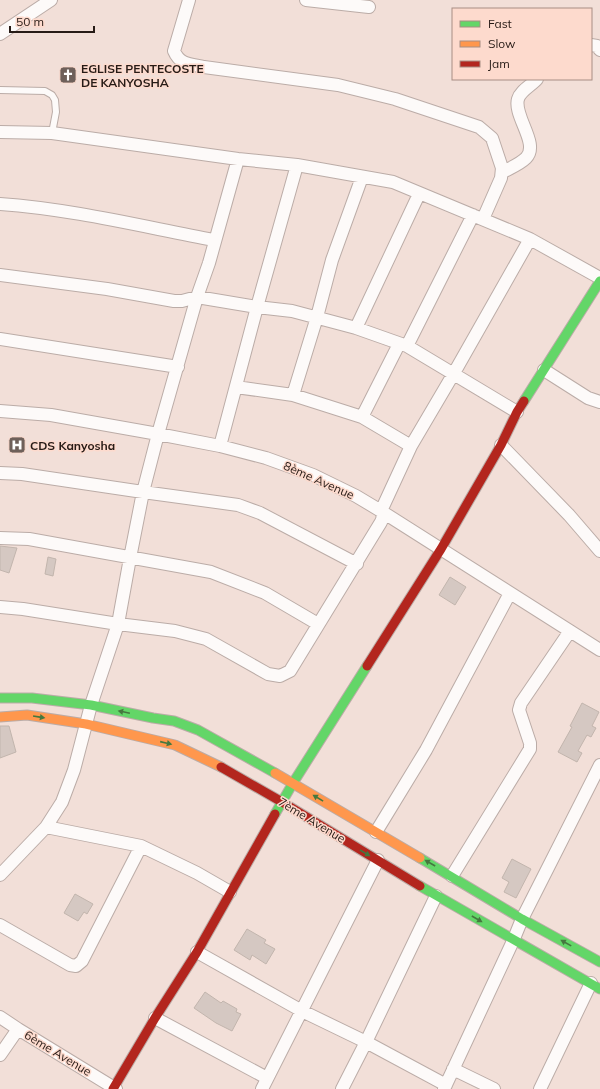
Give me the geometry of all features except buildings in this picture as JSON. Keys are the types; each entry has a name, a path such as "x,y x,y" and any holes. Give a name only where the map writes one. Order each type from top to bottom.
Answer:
{"street":[{"path":"0,32 51,0"},
{"path":"189,0 174,51 177,58 182,62 204,67 338,85 395,99 479,127 492,138 502,168 501,178 362,417"},
{"path":"306,0 369,7"},
{"path":"592,45 597,46 600,50"},
{"path":"502,172 526,158 530,153 530,144 517,104 518,98 523,91 536,80"},
{"path":"0,132 52,133 238,159 297,165 393,182 530,239 600,278"},
{"path":"0,875 46,827 62,802 74,770 91,706 118,624 143,492 158,434 197,297 209,263 214,240 238,159"},
{"path":"220,446 297,165"},
{"path":"293,395 317,317 332,260 362,177"},
{"path":"356,328 419,194"},
{"path":"0,204 16,205 86,216 214,240"},
{"path":"0,607 22,608 118,624 175,631 206,640 268,674 280,676 290,671 318,624 357,564 381,522 383,517 381,511 411,446 530,239"},
{"path":"0,274 107,289 174,301 182,301 197,297 292,311 317,317 356,328 403,345 454,373 517,412"},
{"path":"114,1089 155,1018 197,952 293,783 441,549 502,445 517,412 600,281"},
{"path":"0,339 178,367"},
{"path":"544,370 588,398 600,402"},
{"path":"236,387 293,395 362,417 411,446"},
{"name":"8ème Avenue","path":"0,411 51,415 220,446 266,458 313,475 356,496 381,511 600,650"},
{"path":"502,445 568,515 600,552"},
{"path":"0,473 22,474 238,504 312,539 357,564"},
{"path":"0,538 29,539 211,572 265,593 318,624"},
{"path":"376,832 426,750 510,594"},
{"path":"452,876 530,749 530,743 519,710 521,703 570,630"},
{"name":"7ème Avenue","path":"0,698 32,698 91,706 174,721 198,730 293,783 452,876 522,919 600,962"},
{"name":"7ème Avenue","path":"0,716 27,715 86,724 175,745 215,764 282,802 436,896 513,941 595,986"},
{"path":"197,952 302,1011 366,1042 445,1087 522,919 600,765"},
{"path":"46,827 141,846 197,873 230,892"},
{"path":"0,925 70,965 76,966 82,961 141,846"},
{"path":"155,1018 264,1084 378,860"},
{"path":"342,1089 436,896"},
{"path":"540,1089 595,986"},
{"name":"6ème Avenue","path":"0,1017 114,1089"},
{"path":"0,1055 18,1029"},
{"path":"453,1069 494,1089"}],"lane":[{"path":"0,90 45,91 52,95 55,100 56,112 52,133"}],"traffic: fast":[{"path":"524,401 600,281"},
{"path":"275,814 367,666"},
{"path":"0,698 32,698 91,705 174,721 198,730 275,773"},
{"path":"420,858 522,919 600,962"},
{"path":"420,886 600,989"}],"traffic: slow":[{"path":"0,717 27,715 86,724 175,745 221,767"},
{"path":"275,773 420,858"}],"traffic: jam":[{"path":"367,666 441,549 501,445 524,401"},
{"path":"221,767 282,802 420,886"},
{"path":"113,1089 155,1018 197,952 275,814"}],"place":[{"name":"EGLISE PENTECOSTE DE KANYOSHA","path":"68,75"},
{"name":"CDS Kanyosha","path":"17,445"}]}
